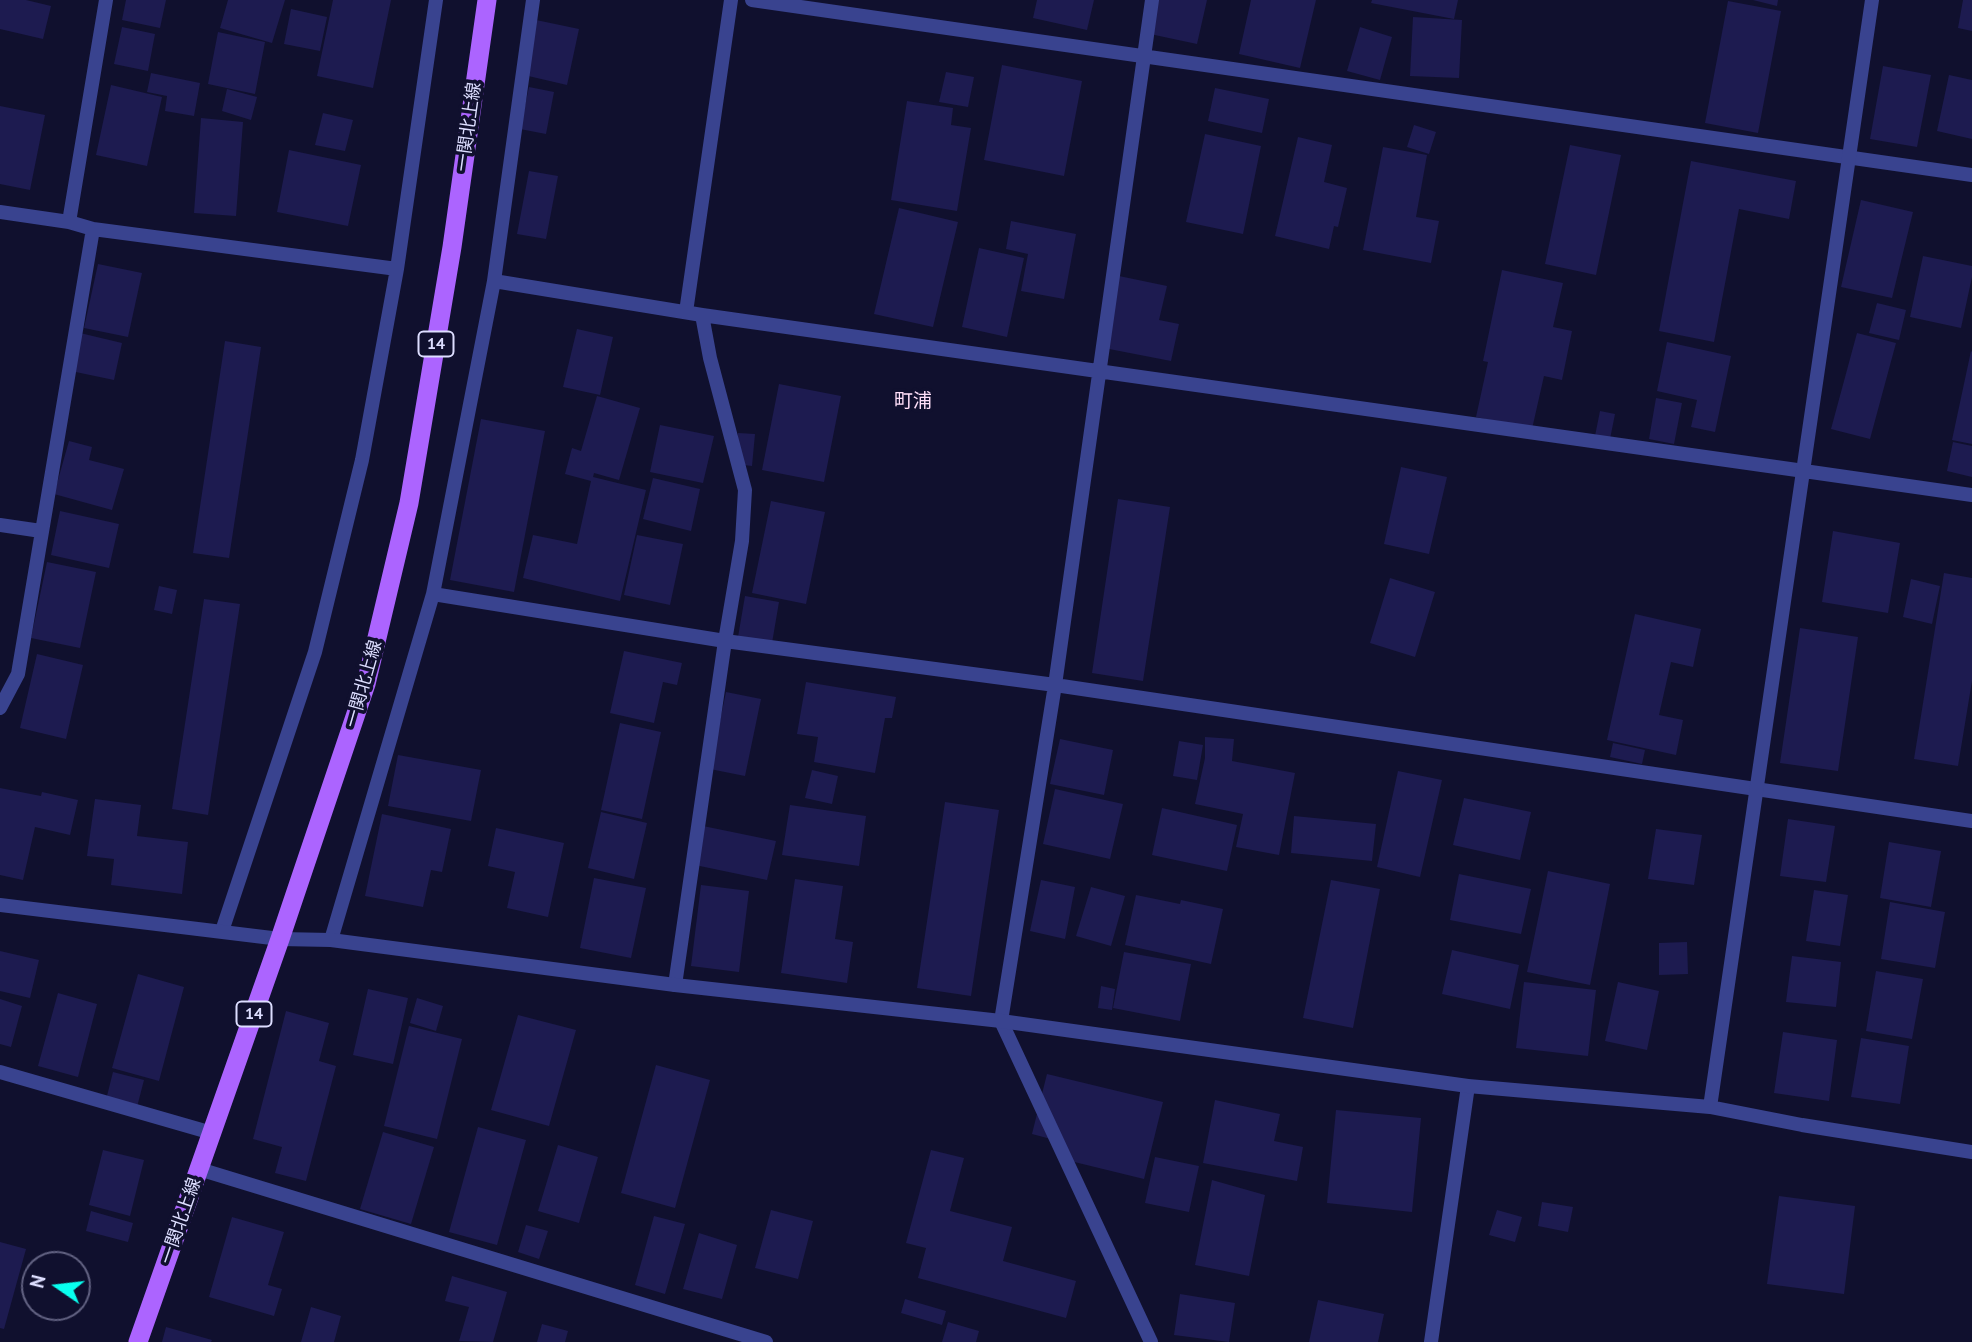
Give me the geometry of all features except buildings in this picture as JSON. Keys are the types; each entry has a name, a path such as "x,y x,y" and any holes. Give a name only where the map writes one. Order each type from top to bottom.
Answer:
{"main road":[{"name":"一関北上線","path":"138,1342 280,939 366,684 409,503 452,247 487,0"}],"street":[{"path":"69,222 106,0"},
{"path":"222,931 315,652 362,460 397,269 436,0"},
{"path":"331,940 433,594 494,281 533,0"},
{"path":"686,312 731,0"},
{"path":"752,0 1972,175"},
{"path":"1152,0 1055,685 1001,1021 1152,1342"},
{"path":"1710,1107 1872,0"},
{"path":"0,212 69,222 93,229 397,269"},
{"path":"0,708 18,674 93,229"},
{"path":"494,281 1099,372 1972,495"},
{"path":"675,985 742,541 745,489 710,358 702,314"},
{"path":"0,525 41,531"},
{"path":"433,594 725,640 1055,685 1972,821"},
{"path":"0,905 280,939 331,940 675,985 1001,1021 1468,1086 1710,1107 1802,1125 1972,1152"},
{"path":"0,1072 212,1133"},
{"path":"1431,1342 1468,1086"},
{"path":"199,1169 766,1342"}],"district":[{"name":"町浦","path":"913,402"}]}
